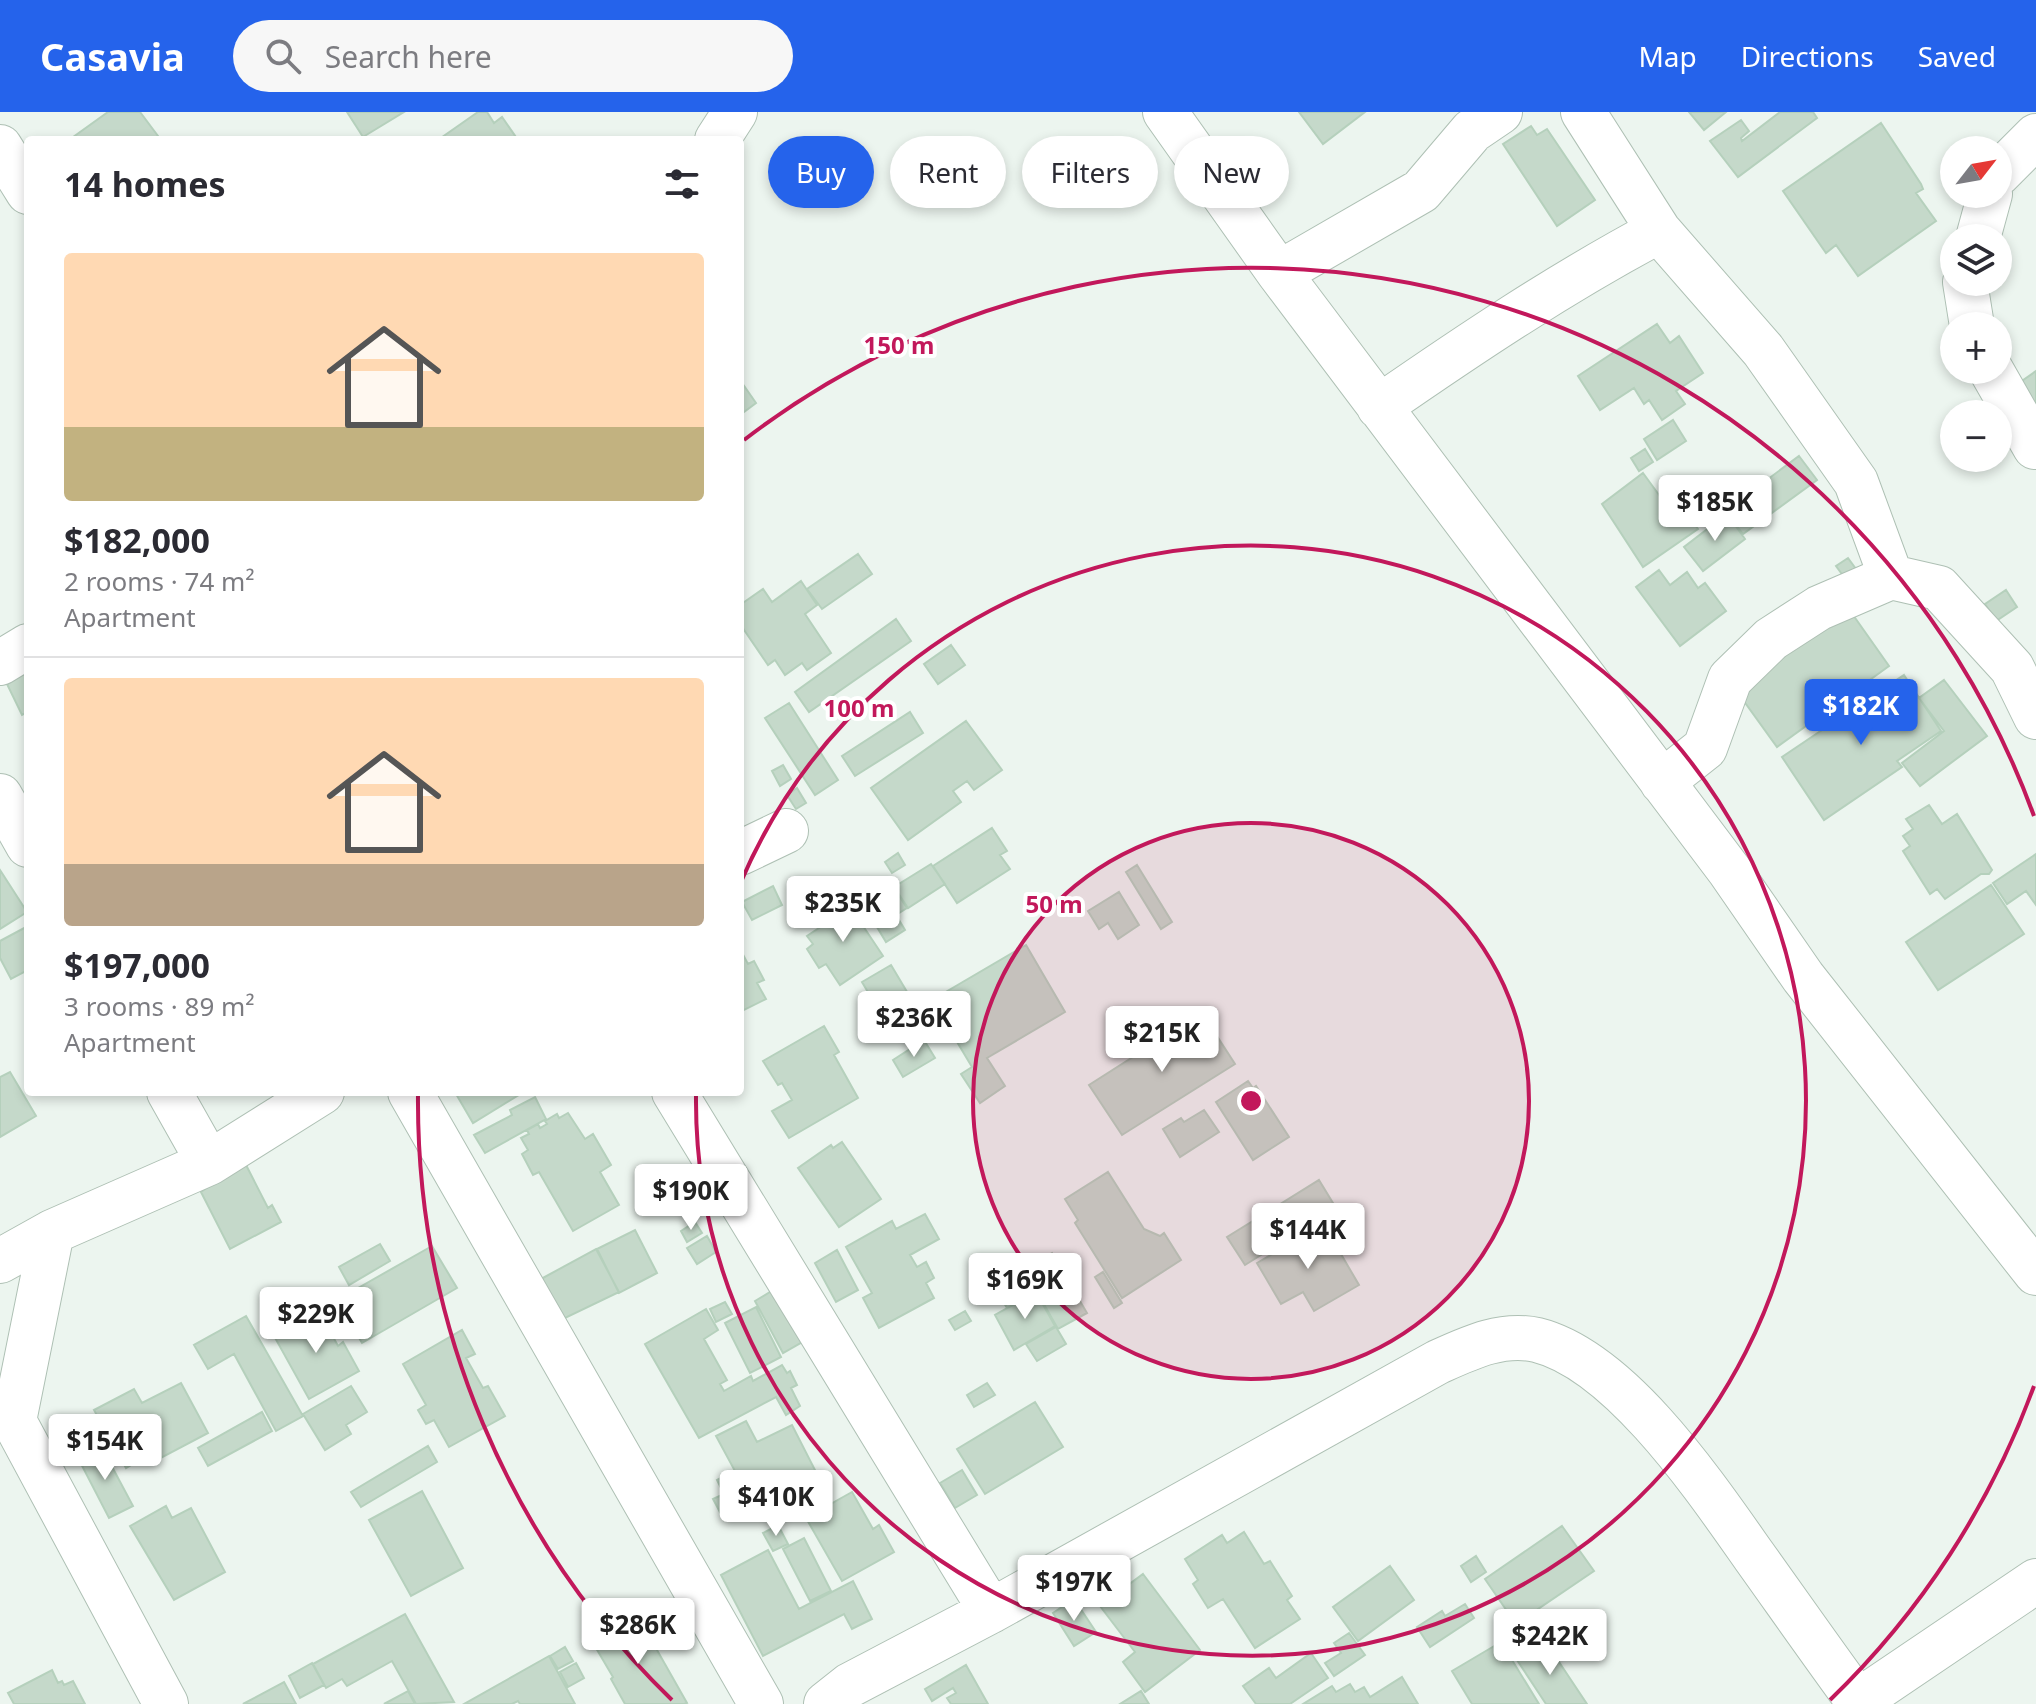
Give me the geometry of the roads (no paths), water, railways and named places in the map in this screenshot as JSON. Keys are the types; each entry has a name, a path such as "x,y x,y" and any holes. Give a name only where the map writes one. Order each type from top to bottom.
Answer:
{"street":[{"path":"720,136 735,112"},
{"path":"1165,112 1279,273 1729,870 1803,977 2036,1273"},
{"path":"1279,273 1421,191 1472,131 1500,112"},
{"path":"1583,112 1659,231 1763,350 1856,482 1891,577"},
{"path":"2012,160 2036,136"},
{"path":"0,147 24,186"},
{"path":"1379,407 1502,323 1588,269 1659,231"},
{"path":"1999,384 2035,447"},
{"path":"1662,782 1705,748 1730,679 1771,639 1819,608 1891,577 1939,588 2012,668 2036,717"},
{"path":"0,663 24,648"},
{"path":"0,796 24,838"},
{"path":"744,851 786,831"},
{"path":"171,1096 209,1163"},
{"path":"0,1261 52,1232 209,1163 316,1096"},
{"path":"412,1096 761,1704"},
{"path":"676,1096 991,1611"},
{"path":"52,1232 7,1414 166,1704"},
{"path":"845,1698 991,1611 1438,1362 1494,1340 1522,1338 1540,1341 1581,1361 1628,1398 1689,1465 1857,1703 2036,1581"}]}
